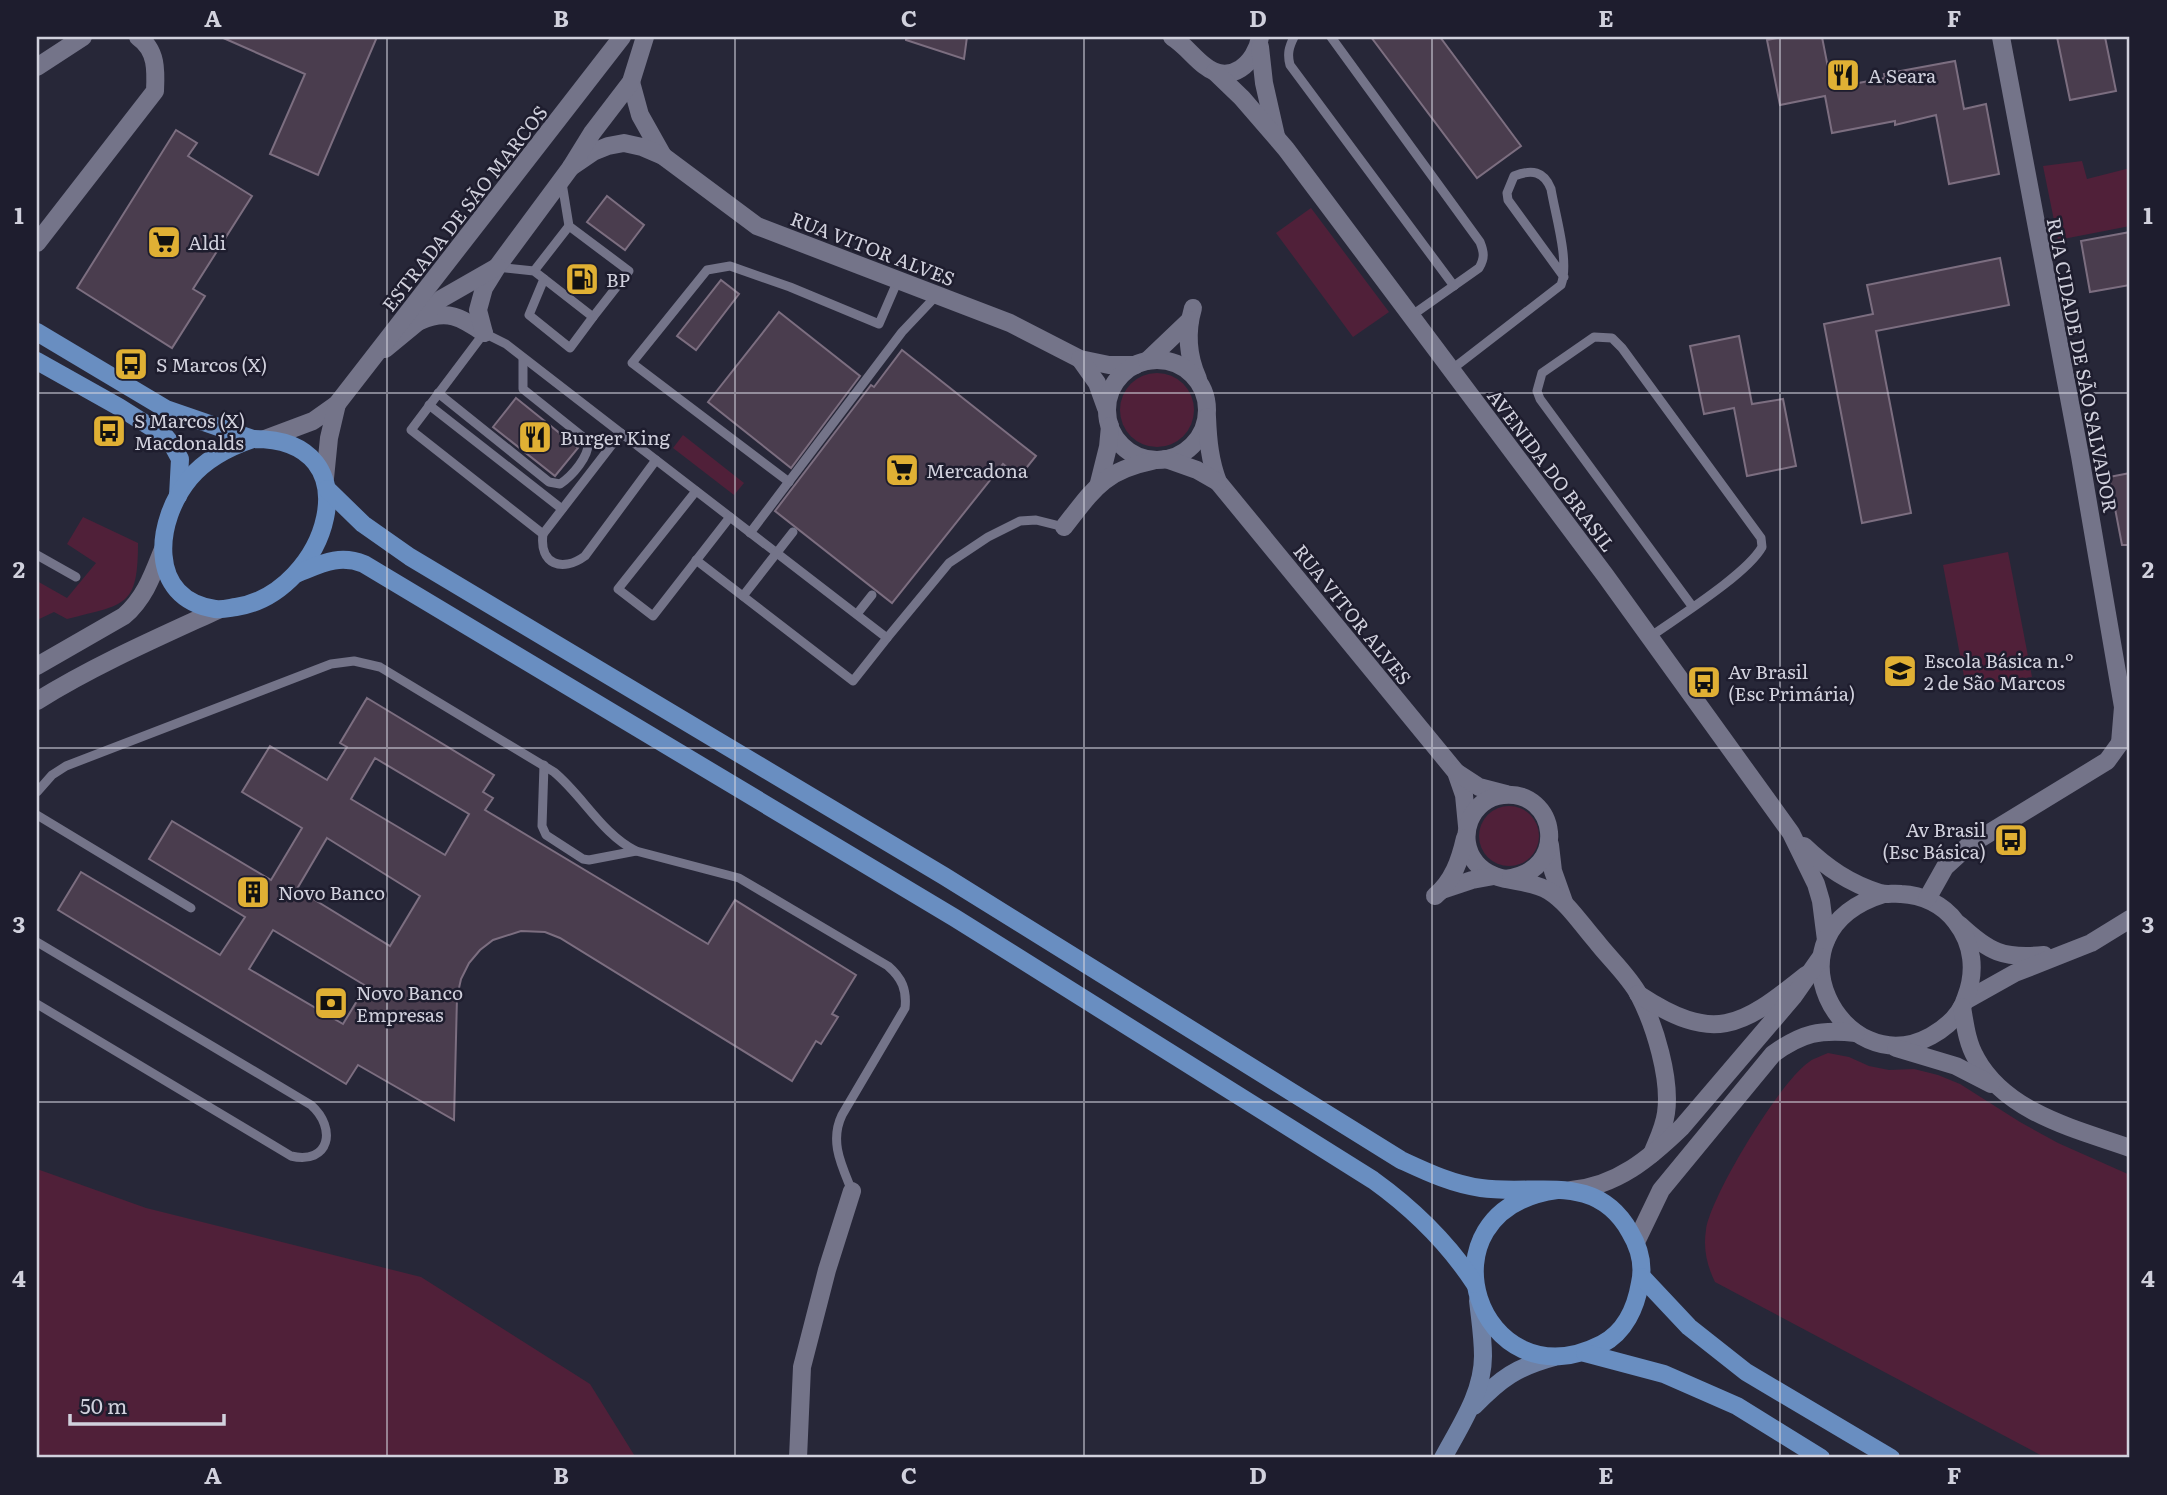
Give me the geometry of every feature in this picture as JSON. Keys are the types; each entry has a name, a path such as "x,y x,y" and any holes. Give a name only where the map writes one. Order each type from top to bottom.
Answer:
{"main road":[{"path":"37,332 166,409 259,439 285,442 298,448 320,467 326,484 327,510 323,530 298,573 259,602 218,610 197,605 176,589 168,574 163,549 167,521 178,496 190,478 205,463 232,446 259,439"},
{"path":"37,361 165,436 180,459 178,496"},
{"path":"326,484 363,524 410,557 956,883 1401,1160 1453,1183 1483,1189 1564,1190 1592,1197 1610,1208 1625,1223 1636,1242 1642,1277 1637,1301 1625,1323 1607,1341 1585,1353 1524,1365 1492,1387 1469,1410"},
{"path":"298,573 343,558 364,564 920,897 1373,1180 1429,1228 1463,1266 1490,1322 1507,1340 1530,1352 1554,1357"},
{"path":"1443,1458 1469,1410 1481,1376 1483,1357 1475,1260 1482,1238 1495,1218 1513,1203 1534,1193 1564,1190"},
{"path":"1642,1277 1689,1327 1746,1372 1891,1458"},
{"path":"1585,1353 1664,1374 1737,1406 1821,1458"}],"street":[{"path":"37,67 83,37"},
{"path":"37,243 155,92 156,65 146,42 138,37"},
{"name":"ESTRADA DE SÃO MARCOS","path":"259,439 313,421 337,404 622,37"},
{"name":"RUA VITOR ALVES","path":"484,332 478,310 479,301 497,267 631,82 645,37"},
{"path":"1172,37 1196,57"},
{"path":"1191,37 1196,57"},
{"name":"RUA CIDADE DE SÃO SALVADOR","path":"2001,37 2080,456 2123,707 2125,741"},
{"path":"1215,72 1225,73 1240,69 1251,62 1258,51 1260,39"},
{"path":"1260,39 1264,83 1276,136"},
{"name":"AVENIDA DO BRASIL","path":"1196,57 1206,68 1215,72 1276,136 1650,637 1791,832 1822,901 1819,956"},
{"name":"RUA VITOR ALVES","path":"631,82 640,115 663,156"},
{"name":"RUA VITOR ALVES","path":"566,173 593,152 608,146 642,146 663,156 757,226 1010,323 1080,359 1109,365 1171,361 1192,373 1200,383 1208,405 1208,447 1218,482 1456,772 1479,787 1532,802 1540,810 1549,829 1553,871 1564,902"},
{"name":"RUA VITOR ALVES","path":"375,356 419,321 441,299 497,267"},
{"path":"419,321 444,314 467,321 484,332"},
{"path":"1099,483 1108,447 1111,390 1126,371 1141,363 1191,314 1188,340 1191,361 1200,383"},
{"name":"RUA VITOR ALVES","path":"1080,359 1097,383 1109,420 1123,446 1132,453 1197,470 1218,482"},
{"name":"ESTRADA DE SÃO MARCOS","path":"326,484 329,438 337,404"},
{"path":"1064,527 1099,483 1130,465 1178,455 1197,440 1207,417"},
{"path":"37,666 124,616 136,606 163,549"},
{"path":"37,701 64,684 218,610"},
{"path":"2065,953 2020,958 1990,951 1947,912 1927,899 1936,879 1956,856 2107,761 2125,741"},
{"name":"RUA VITOR ALVES","path":"1456,772 1464,795 1468,850 1474,861 1483,871 1500,878 1538,885 1564,902 1639,994 1661,1054 1666,1089 1666,1115 1652,1154"},
{"path":"1512,795 1502,795 1483,803 1470,819 1457,866 1439,893 1472,880 1527,874 1543,860 1550,840"},
{"name":"AVENIDA DO BRASIL","path":"1791,832 1837,875 1854,884 1884,894 1898,893 1927,899"},
{"path":"1564,1190 1601,1186 1617,1178 1652,1154 1682,1127 1793,997 1836,924 1849,910 1884,894"},
{"path":"1883,1044 1906,1044 1928,1038 1942,1030 1964,1004 2015,973 2091,943 2130,919"},
{"path":"1956,921 1965,936 1973,968 1964,1004 1970,1044 1985,1072 2008,1093"},
{"path":"1819,956 1821,979 1827,1000 1839,1019 1856,1033"},
{"name":"RUA VITOR ALVES","path":"1639,994 1679,1017 1697,1023 1726,1024 1749,1017 1768,1006 1819,956"},
{"path":"1636,1242 1661,1190 1773,1054 1793,1040 1831,1030 1856,1033 1956,1066 2008,1093 2050,1121 2130,1148"},
{"path":"798,1458 802,1367 827,1270 852,1191"}],"lane":[{"path":"1294,37 1289,46 1290,65 1454,286"},
{"path":"1331,37 1480,242 1484,260 1479,268 1411,316"},
{"path":"1451,370 1561,285 1564,277 1562,252 1547,178 1537,172 1514,176 1507,193 1508,200 1564,277"},
{"path":"534,271 569,226 566,173"},
{"path":"544,279 529,315 569,348 629,271 569,226"},
{"path":"789,482 632,363 708,270 730,266 790,287 879,324 898,280"},
{"path":"497,267 534,271 593,317"},
{"path":"750,533 902,332 938,295"},
{"path":"543,534 411,430 484,332 506,344 887,638"},
{"path":"1650,637 1752,562 1762,547 1761,538 1622,348 1612,338 1594,337 1542,373 1537,391 1540,399 1692,606"},
{"path":"438,393 549,482 560,484 569,477 588,451 588,441 523,389 523,358"},
{"path":"429,405 562,509"},
{"path":"621,433 543,534 542,551 547,558 562,565 577,562 585,556 656,460"},
{"path":"696,491 618,589 653,616 730,517"},
{"path":"696,560 853,681 949,563 988,537 1020,522 1036,520 1064,527"},
{"path":"743,596 793,532"},
{"path":"37,555 76,577"},
{"path":"857,614 872,595"},
{"path":"37,792 52,775 66,766 341,661 355,661 380,667 544,765 575,791 616,839 636,850 739,878 888,965 903,983 906,994 905,1008 842,1115 836,1131 837,1152 852,1191"},
{"path":"544,765 542,826 546,835 583,859 636,850"},
{"path":"37,815 191,908"},
{"path":"37,943 311,1105 320,1112 327,1129 324,1144 313,1156 303,1159 291,1156 37,1004"}],"shaded area":[{"path":"2082,161 2087,179 2130,168 2130,226 2058,240 2043,166"},
{"path":"1311,208 1389,312 1353,337 1276,233"},
{"path":"1157,373 1178,379 1188,389 1194,410 1188,431 1178,441 1157,447 1136,441 1126,431 1120,410 1126,389 1136,379"},
{"path":"683,435 744,483 734,495 673,448"},
{"path":"83,517 138,543 135,580 131,592 115,606 103,610 67,619 54,612 37,620 37,581 67,598 96,563 67,544"},
{"path":"2008,552 2032,677 1966,687 1943,565"},
{"path":"1509,806 1521,808 1534,819 1539,836 1537,848 1526,861 1509,866 1497,864 1484,853 1479,836 1481,824 1492,811"},
{"path":"1828,1053 1889,1070 1914,1069 1938,1075 1960,1084 2058,1143 2130,1175 2130,1458 2046,1458 1715,1282 1706,1257 1705,1237 1710,1214 1720,1192 1748,1140 1782,1091 1809,1062"},
{"path":"37,1169 146,1208 421,1277 590,1384 636,1458 37,1458"}],"building":[{"path":"221,37 377,37 318,175 270,154 305,74"},
{"path":"906,37 967,37 964,59 906,40"},
{"path":"1371,37 1440,37 1521,146 1477,178"},
{"path":"1782,37 1822,37 1832,88 1885,78 1884,74 1955,61 1964,109 1986,104 1999,174 1949,184 1936,115 1895,125 1895,121 1832,133 1825,96 1780,105 1767,40"},
{"path":"2057,37 2105,37 2116,91 2070,100"},
{"name":"Aldi","path":"176,130 197,143 188,156 252,196 193,289 205,296 172,348 77,288"},
{"path":"607,196 644,225 625,250 587,222"},
{"path":"2130,232 2130,285 2090,292 2081,241"},
{"path":"2000,258 2009,305 1876,331 1911,513 1862,523 1824,324 1873,314 1867,285"},
{"path":"721,280 739,294 696,350 677,336"},
{"path":"779,312 860,376 791,468 708,402"},
{"path":"1739,336 1752,404 1783,399 1796,466 1747,476 1734,408 1704,414 1690,346"},
{"name":"Mercadona","path":"902,350 1036,456 1019,477 1003,464 892,603 775,511 871,385 874,387"},
{"name":"Burger King","path":"516,398 578,448 555,476 493,427"},
{"path":"2130,473 2130,545 2122,545 2109,477"},
{"path":"367,698 494,775 483,792 493,798 485,810 708,944 735,900 856,975 832,1014 838,1017 821,1044 816,1041 792,1081 560,938 545,932 521,931 493,940 480,950 461,979 457,997 454,1120 358,1065 346,1084 58,910 81,872 220,955 245,917 149,859 172,821 271,880 302,828 242,792 270,746 327,780 347,747 340,743","holes":["375,758 469,814 445,855 351,799","327,838 420,896 390,946 297,889","273,930 366,986 343,1024 249,969"]}],"place":[{"name":"A Seara","path":"1843,75"},
{"name":"Aldi","path":"164,242"},
{"name":"BP","path":"582,279"},
{"name":"S Marcos (X)","path":"131,364"},
{"name":"S Marcos (X) Macdonalds","path":"109,431"},
{"name":"Burger King","path":"535,437"},
{"name":"Mercadona","path":"902,470"},
{"name":"Escola Básica n.º 2 de São Marcos","path":"1900,671"},
{"name":"Av Brasil (Esc Primária)","path":"1704,682"},
{"name":"Av Brasil (Esc Básica)","path":"2011,840"},
{"name":"Novo Banco","path":"253,892"},
{"name":"Novo Banco Empresas","path":"331,1003"}]}
